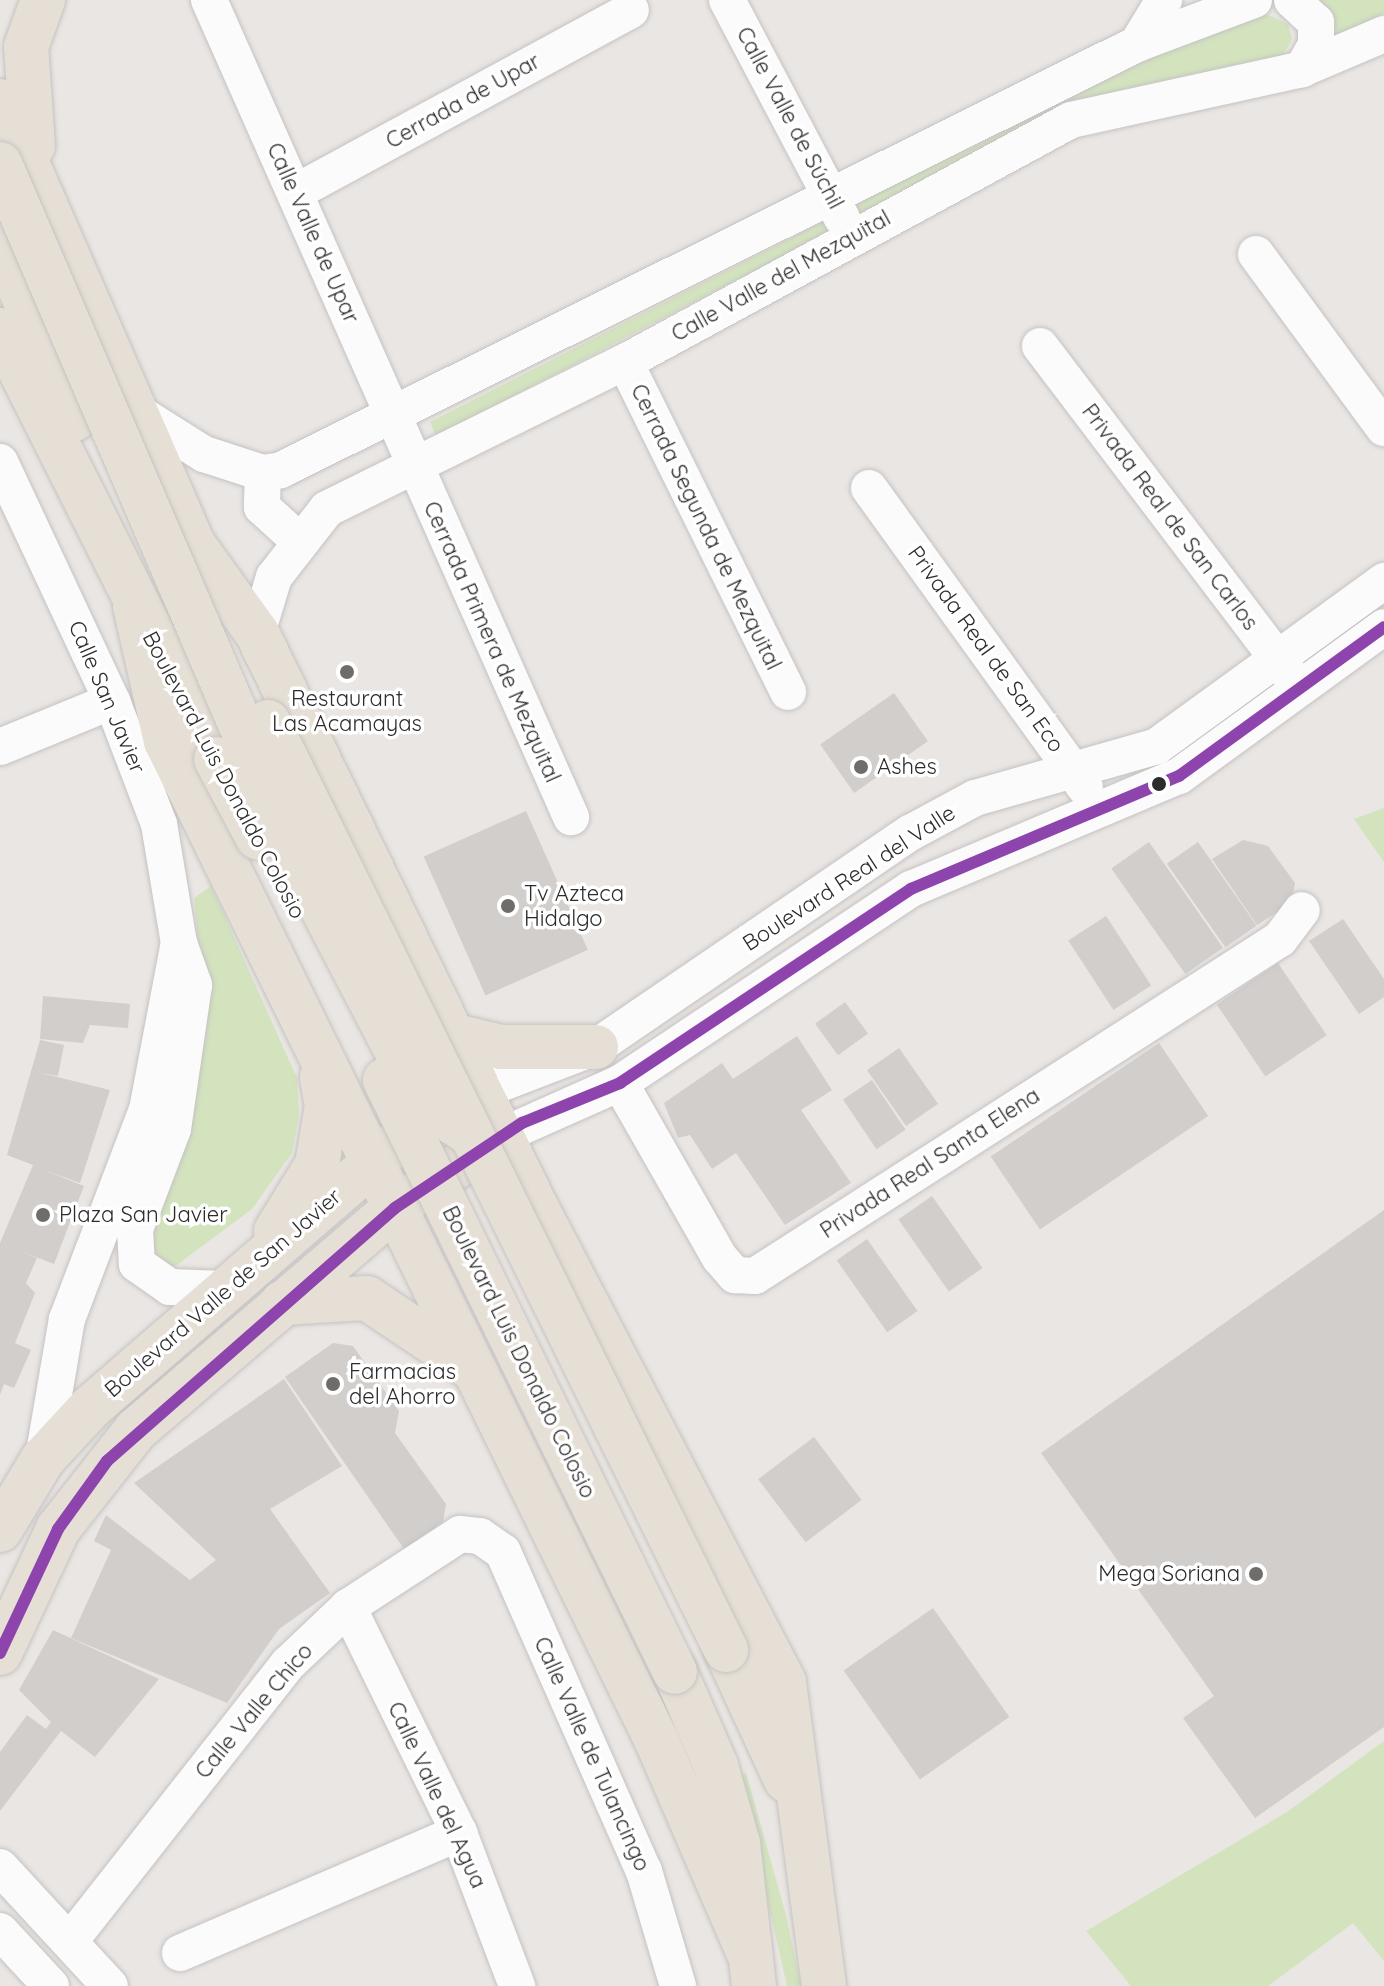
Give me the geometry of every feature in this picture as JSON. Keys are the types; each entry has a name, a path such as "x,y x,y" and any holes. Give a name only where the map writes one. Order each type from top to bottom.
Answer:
{"main road":[{"path":"43,0 26,47 19,172 134,410 259,702 486,1135 799,1808"},
{"path":"0,101 19,172 304,873 424,1104 486,1135"},
{"path":"0,240 118,528 114,563"},
{"name":"Boulevard Luis Donaldo Colosio","path":"0,330 135,606 367,1043 675,1672 716,1766 738,1843 751,1969"},
{"path":"193,544 257,633 479,1092 486,1135 535,1205 784,1682 824,1986"},
{"name":"Boulevard Luis Donaldo Colosio","path":"135,606 166,741 327,1075 480,1376 657,1741 751,1969"},
{"path":"239,1277 317,1165 327,1106 327,1075 399,1077 450,1031"},
{"path":"450,1031 501,1047 596,1047"},
{"name":"Boulevard Valle de San Javier","path":"0,1530 43,1459 239,1277 370,1160 479,1092"},
{"name":"Boulevard Valle de San Javier","path":"0,1653 81,1493 136,1430 282,1303 486,1135"},
{"path":"425,1268 473,1225 535,1205"},
{"path":"282,1303 367,1298 480,1376"}],"street":[{"name":"Calle Valle de Upar","path":"209,0 296,192 413,468"},
{"name":"Calle Valle de Súchil","path":"727,0 852,237"},
{"path":"1137,44 1164,0"},
{"name":"Calle Valle del Mezquital","path":"263,473 300,462 393,417 1137,44 1254,0"},
{"path":"1292,0 1316,22 1316,45 1302,69"},
{"name":"Cerrada de Upar","path":"296,192 631,10"},
{"name":"Calle Valle del Mezquital","path":"257,633 274,577 297,539 327,509 625,362 1071,120 1302,69 1384,34"},
{"path":"1256,254 1384,428"},
{"name":"Privada Real de San Carlos","path":"1040,346 1300,689"},
{"name":"Cerrada Segunda de Mezquital","path":"625,362 788,692"},
{"path":"134,410 204,454 263,473 262,507 297,539"},
{"name":"Calle San Javier","path":"0,462 112,701 159,824 179,943 178,1034 135,1229 137,1264 107,1270 81,1293"},
{"path":"300,462 325,491 327,509"},
{"name":"Cerrada Primera de Mezquital","path":"413,468 571,817"},
{"name":"Privada Real de San Eco","path":"869,488 1102,811"},
{"name":"Boulevard Real del Valle","path":"479,1092 596,1047 910,833 975,798 1157,746 1384,581"},
{"name":"Boulevard Real del Valle","path":"486,1135 620,1083 911,889 1179,776 1384,627"},
{"path":"0,747 112,701"},
{"path":"1157,746 1179,776"},
{"name":"Privada Real Santa Elena","path":"620,1083 720,1258 735,1275 755,1276 1280,939 1302,910"},
{"name":"Calle San Javier","path":"43,1459 67,1319 162,1113"},
{"path":"137,1264 170,1287 239,1277"},
{"name":"Calle Valle Chico","path":"70,1941 288,1664 348,1607 460,1534 480,1536"},
{"name":"Calle Valle de Tulancingo","path":"480,1536 503,1552 644,1871 678,1986"},
{"name":"Calle Valle del Agua","path":"348,1607 459,1833 517,1986"},
{"path":"180,1953 459,1833"},
{"path":"0,1867 110,1986"},
{"path":"0,1931 51,1986"}],"green space":[{"path":"1313,0 1384,0 1384,13 1324,46"},
{"path":"1253,8 1288,24 1292,39 1283,56 855,217 853,205"},
{"path":"828,219 837,228 436,436 430,422"},
{"path":"1384,808 1384,862 1354,819"},
{"path":"211,886 297,1078 299,1116 292,1153 252,1209 170,1270 152,1267 149,1197 204,1006 194,898"},
{"path":"1384,1741 1384,1961 1353,1923 1268,1986 1131,1986 1086,1931 1287,1812"},
{"path":"746,1773 786,1915 801,1986 787,1986 739,1775"}],"building":[{"name":"Ashes","path":"894,693 928,741 854,793 820,745"},
{"name":"Tv Azteca Hidalgo","path":"526,811 588,950 486,995 424,857"},
{"path":"1243,840 1268,846 1295,883 1291,903 1257,925 1212,859"},
{"path":"1149,842 1223,948 1185,974 1111,868"},
{"path":"1198,842 1257,926 1225,947 1167,864"},
{"path":"1106,916 1151,986 1113,1010 1068,941"},
{"path":"1343,919 1384,979 1384,997 1359,1014 1309,941"},
{"path":"1278,963 1327,1035 1265,1077 1217,1004"},
{"path":"43,996 130,1004 128,1028 90,1025 83,1043 40,1039"},
{"path":"845,1002 868,1034 838,1055 815,1024"},
{"path":"797,1036 832,1090 801,1110 851,1183 785,1225 736,1153 712,1169 690,1135 678,1138 664,1103 722,1063 733,1079"},
{"path":"40,1040 64,1045 58,1076 41,1073 110,1090 80,1183 41,1169 84,1186 54,1264 15,1249 37,1258 26,1283 35,1293 15,1343 31,1350 14,1388 4,1384 0,1395 0,1243 33,1165 7,1155"},
{"path":"1159,1043 1208,1116 1040,1229 991,1157"},
{"path":"899,1048 938,1104 906,1126 867,1070"},
{"path":"872,1080 906,1130 877,1149 843,1100"},
{"path":"932,1196 982,1268 949,1292 898,1220"},
{"name":"Mega Soriana","path":"1384,1210 1384,1727 1255,1818 1183,1718 1214,1696 1041,1453"},
{"path":"867,1239 917,1311 887,1332 837,1260"},
{"path":"333,1343 353,1346 399,1411 395,1433 446,1504 443,1522 404,1549 285,1377"},
{"path":"284,1379 342,1466 270,1509 330,1593 279,1629 227,1703 71,1638 111,1550 94,1541 106,1515 190,1580 216,1560 134,1483"},
{"path":"814,1437 862,1500 806,1542 758,1479"},
{"path":"933,1608 1009,1717 920,1779 844,1671"},
{"path":"53,1630 159,1679 95,1757 61,1731 0,1811 0,1752 27,1715 46,1729 51,1722 19,1690"}],"transit line":[{"path":"0,1653 58,1529 107,1461 395,1208 522,1123 620,1083 911,889 1179,776 1384,627"}],"place":[{"name":"Restaurant Las Acamayas","path":"347,672"},
{"name":"Ashes","path":"861,767"},
{"name":"Tv Azteca Hidalgo","path":"508,906"},
{"name":"Plaza San Javier","path":"43,1215"},
{"name":"Farmacias del Ahorro","path":"333,1384"},
{"name":"Mega Soriana","path":"1256,1574"}]}
